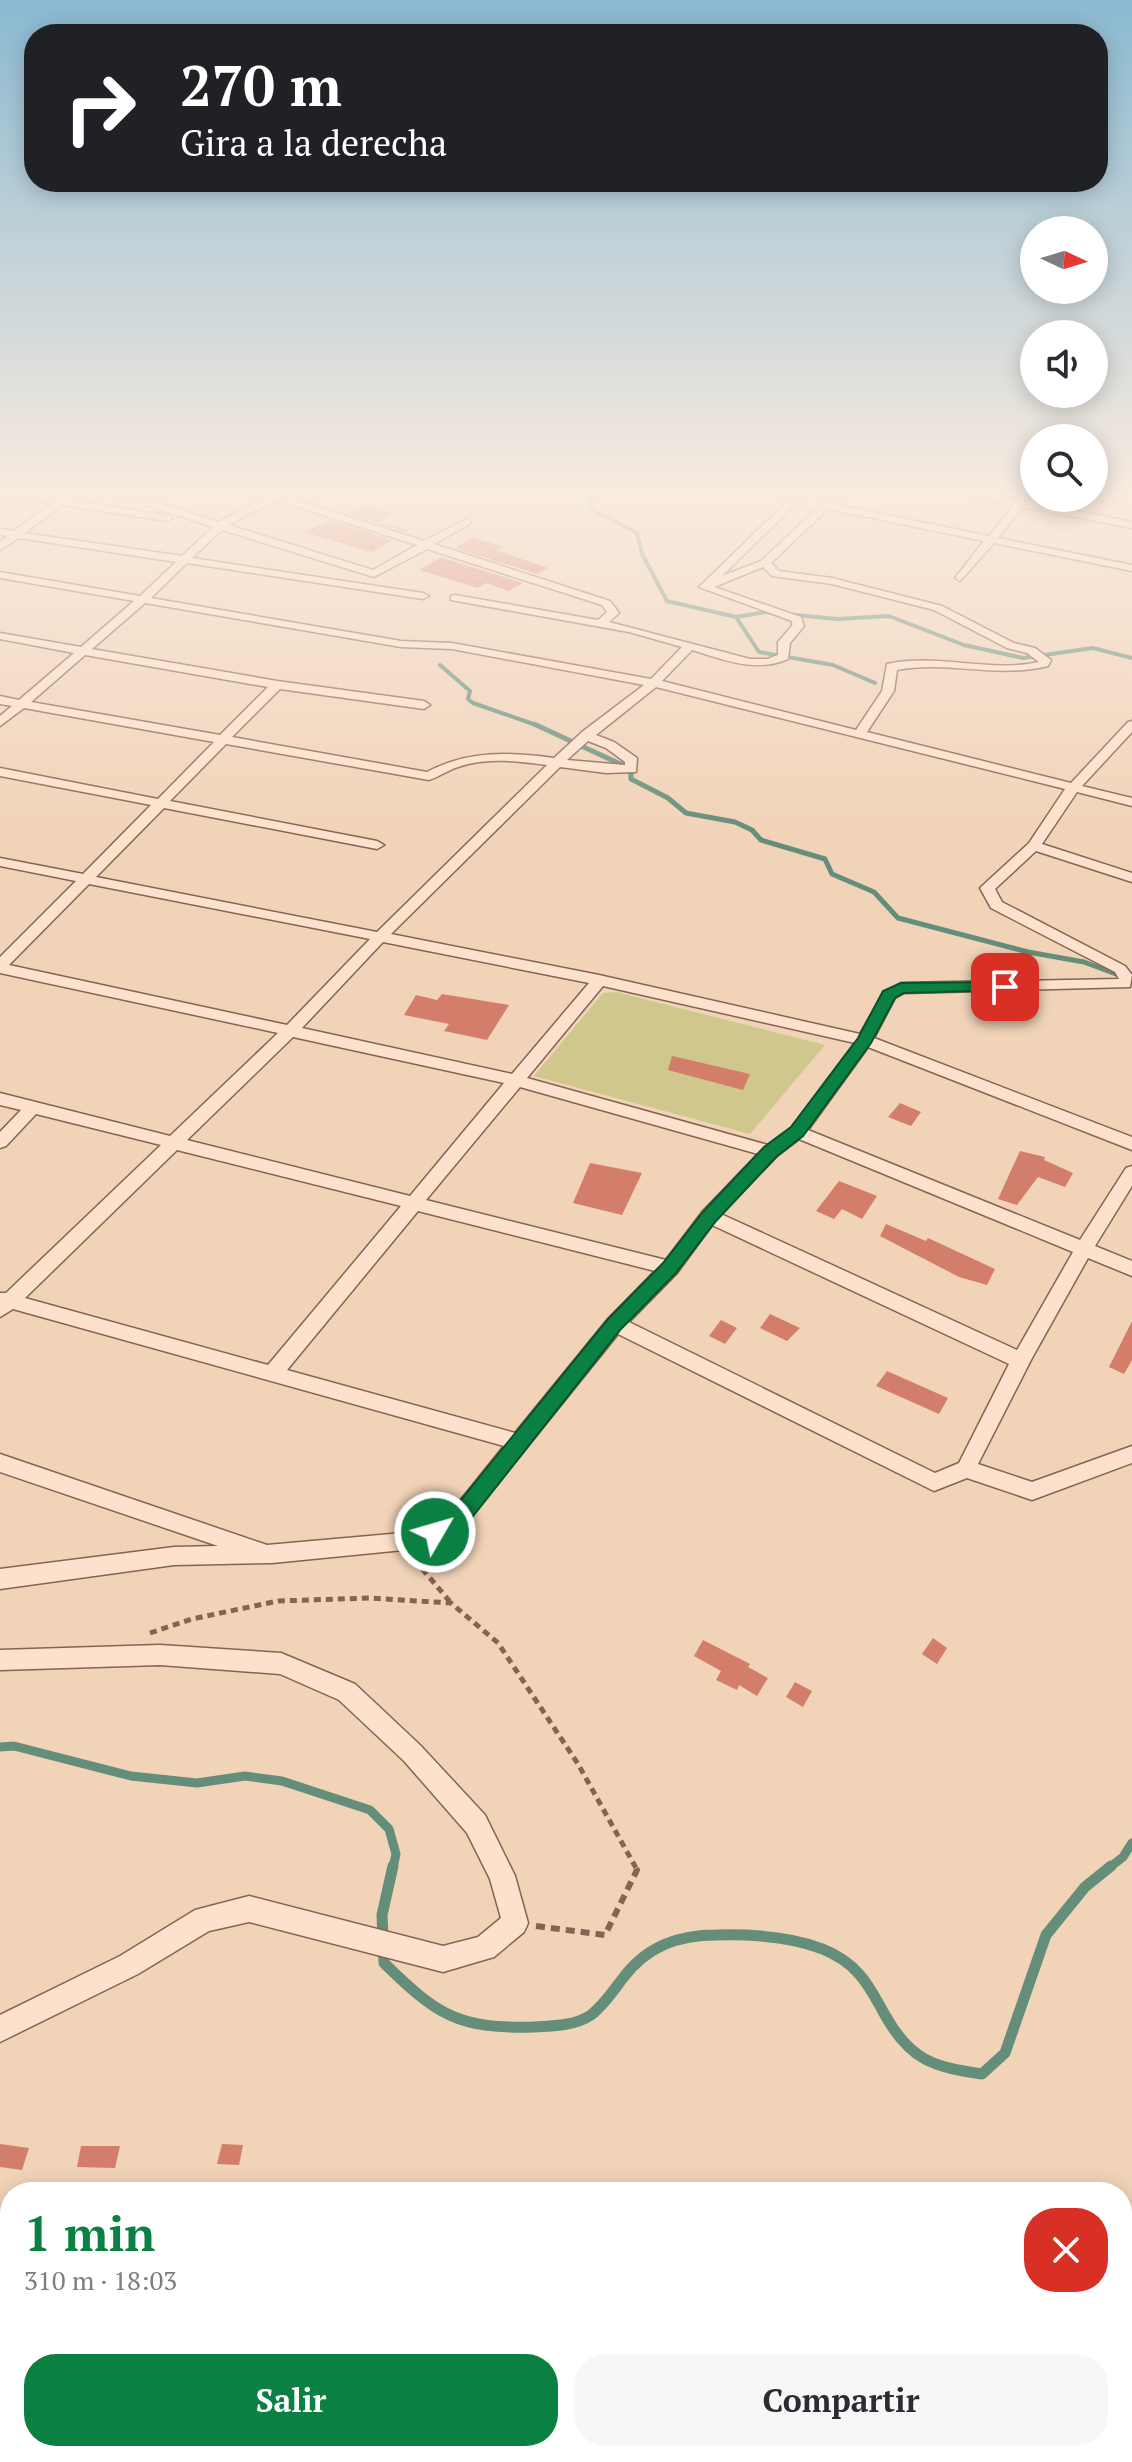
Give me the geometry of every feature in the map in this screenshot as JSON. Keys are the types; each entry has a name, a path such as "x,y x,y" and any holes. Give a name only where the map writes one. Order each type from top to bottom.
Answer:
{"street":[{"path":"0,722 136,605"},
{"path":"171,605 401,644 452,646 654,683 1132,802"},
{"path":"493,605 600,624 691,645 750,663 769,663 784,657 784,642 798,626 797,619 760,605"},
{"path":"600,624 613,613 607,605"},
{"path":"860,733 888,691 891,667 923,663 1006,672 1044,664 1045,660 1031,650 1011,646 938,608 926,605"},
{"path":"0,636 277,685 424,705"},
{"path":"3,1303 290,1031 381,936 586,735 654,683 691,645"},
{"path":"0,967 83,879 225,741 277,685"},
{"path":"0,700 429,776 448,763 485,757 558,762 592,770 631,769 632,761 610,745 586,735"},
{"path":"0,1579 174,1556 272,1554 416,1541 454,1523 615,1324 670,1268 709,1216 771,1152 797,1132 865,1040 889,995 901,988 1125,984 1127,979 1120,969 1102,957 996,905 987,888 1034,846 1073,788 1125,738 1132,725"},
{"path":"0,772 377,845"},
{"path":"1034,846 1132,878"},
{"path":"0,862 599,980 865,1040 1132,1144"},
{"path":"0,967 516,1080 771,1152"},
{"path":"271,1375 599,980"},
{"path":"0,1099 670,1268"},
{"path":"0,1142 33,1107"},
{"path":"797,1132 1132,1269"},
{"path":"966,1469 1019,1360 1082,1248 1132,1172"},
{"path":"709,1216 1019,1360"},
{"path":"3,1303 518,1442"},
{"path":"615,1324 934,1482 966,1469 1032,1491 1132,1454"},
{"path":"0,1463 272,1554"},
{"path":"0,1660 160,1655 281,1664 347,1692 412,1753 476,1824 502,1876 515,1923 485,1948 443,1959 249,1909 204,1919 129,1965 0,2029"}],"path":[{"path":"416,1541 419,1565 451,1603"}],"shaded area":[{"path":"616,992 825,1045 750,1134 534,1076 603,993"}],"building":[{"path":"442,994 509,1005 487,1040 444,1031 449,1024 404,1015 416,995 437,1000"},
{"path":"672,1056 750,1074 743,1090 668,1070"},
{"path":"900,1103 921,1112 911,1126 888,1117"},
{"path":"1020,1151 1045,1157 1044,1160 1073,1173 1065,1187 1038,1177 1017,1205 998,1199"},
{"path":"590,1163 642,1173 622,1215 573,1203"},
{"path":"839,1181 877,1196 862,1219 842,1209 834,1219 816,1211"},
{"path":"886,1224 926,1241 928,1238 995,1269 987,1285 959,1277 880,1236"},
{"path":"770,1314 800,1328 787,1341 760,1328"},
{"path":"721,1320 737,1328 725,1344 709,1336"},
{"path":"1132,1321 1132,1360 1124,1374 1109,1367"},
{"path":"887,1371 948,1398 939,1414 876,1386"},
{"path":"933,1638 947,1648 937,1664 922,1654"},
{"path":"703,1640 750,1664 748,1667 768,1678 757,1696 739,1685 737,1690 716,1680 721,1671 694,1656"},
{"path":"795,1682 812,1691 803,1707 786,1697"},
{"path":"0,2144 29,2148 22,2170 0,2167"},
{"path":"222,2144 243,2145 239,2165 217,2164"},
{"path":"81,2146 120,2146 115,2168 77,2167"}],"waterway":[{"path":"684,605 736,617"},
{"path":"736,617 765,612 837,619 889,616 964,645 1023,658 1093,648 1132,658"},
{"path":"736,617 759,652 833,665 875,683"},
{"path":"440,665 470,691 468,699 473,703 536,725"},
{"path":"536,725 631,769 631,779 668,798 686,813 735,822 752,830 761,840 825,859 832,874 874,892 898,918 1028,952 1084,962 1132,980"},
{"path":"0,1747 14,1746 131,1776 197,1783 245,1776 282,1781 370,1810 389,1829 396,1854 393,1868"},
{"path":"1109,1868 1123,1857 1132,1843"},
{"path":"393,1866 382,1915 384,1963 419,1995 450,2015 507,2027 571,2023 585,2019 596,2011 632,1967 664,1944 703,1936 774,1937 813,1946 846,1962 863,1979 894,2030 924,2059 982,2074 1005,2053 1046,1935 1085,1887 1111,1866"}],"route":[{"path":"435,1532 454,1523 615,1324 670,1268 709,1216 771,1152 797,1132 865,1040 889,995 901,988 1005,987"}]}
